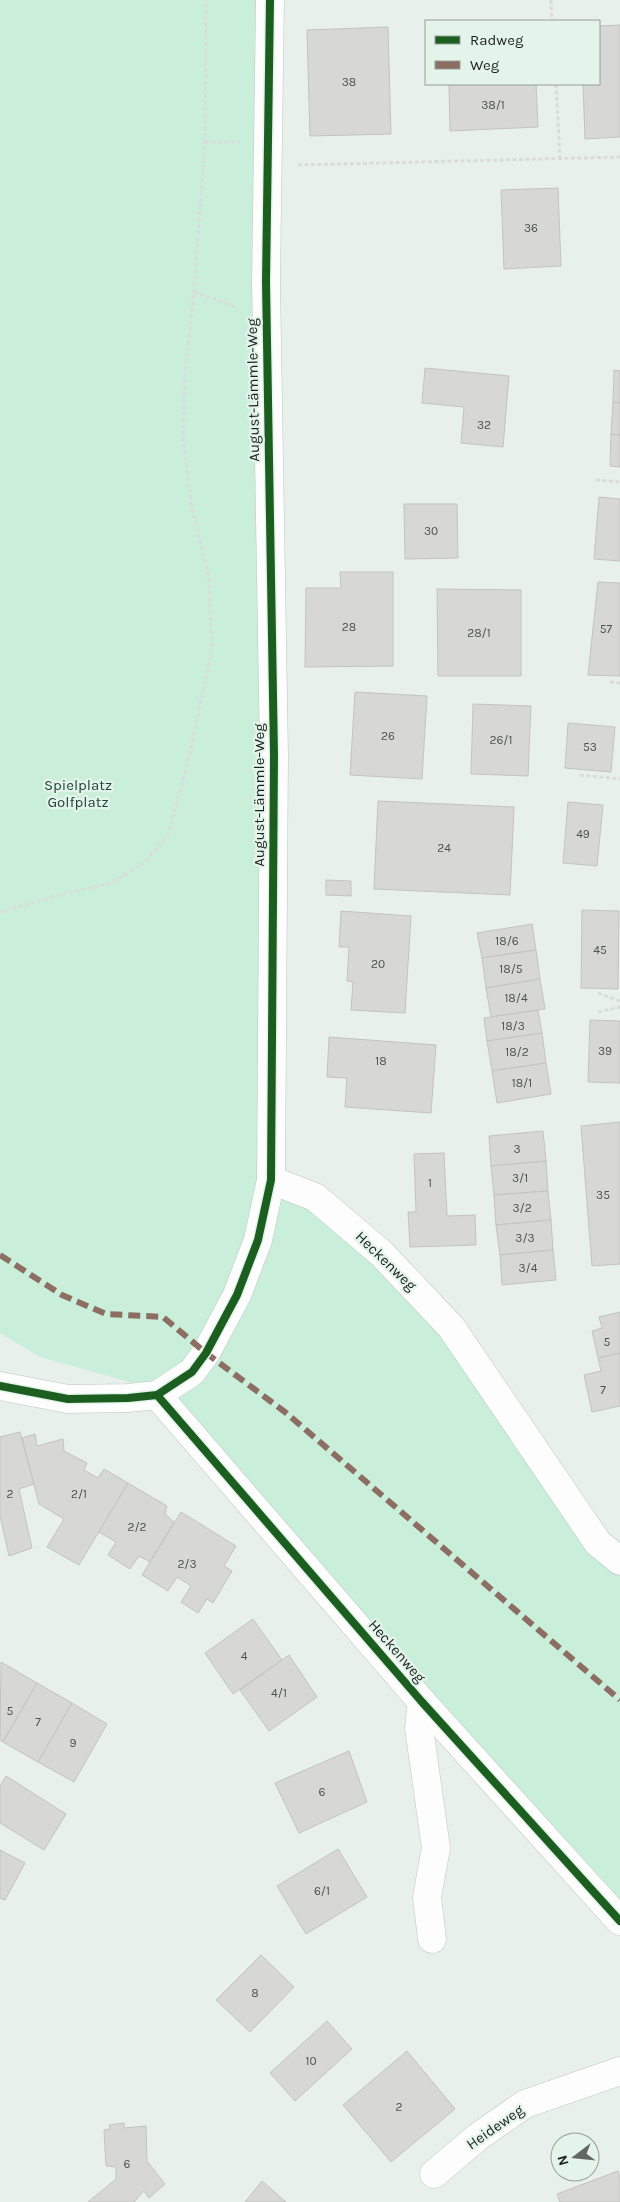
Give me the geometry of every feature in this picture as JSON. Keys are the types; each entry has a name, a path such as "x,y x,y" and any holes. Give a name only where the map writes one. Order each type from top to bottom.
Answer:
{"street":[{"name":"August-Lämmle-Weg","path":"0,1386 68,1399 128,1398 157,1395 192,1372 206,1353 233,1303 258,1240 271,1180 274,755 267,448 267,166 270,0"},
{"name":"Heckenweg","path":"271,1180 314,1197 382,1254 451,1327 598,1543 620,1561"},
{"name":"Heckenweg","path":"157,1395 422,1702 620,1921"},
{"name":"Heckenweg","path":"422,1702 419,1728 436,1848 427,1898 432,1939"},
{"name":"Heideweg","path":"434,2174 479,2136 525,2104 620,2071"}],"path":[{"path":"0,912 54,896 108,884 144,864 168,835 189,758 212,649 209,578 192,507 183,442 185,373 194,292 205,142 206,0"},
{"path":"551,0 552,20"},
{"path":"556,85 560,159"},
{"path":"205,142 227,142"},
{"path":"267,166 620,157"},
{"path":"194,292 220,302"},
{"path":"596,480 620,482"},
{"path":"610,682 620,683"},
{"path":"580,775 620,779"},
{"path":"598,992 620,1001"},
{"path":"598,1012 620,1007"}],"green space":[{"name":"Spielplatz Golfplatz","path":"0,0 270,0 271,1180 382,1254 620,1558 620,1921 157,1395 126,1381 40,1357 0,1333"}],"building":[{"path":"620,25 620,137 585,139 583,85 600,85 600,26"},
{"path":"388,27 391,134 310,136 307,30"},
{"path":"449,85 536,85 538,127 450,131"},
{"path":"558,188 561,266 504,269 501,190"},
{"path":"425,368 509,376 503,447 461,443 464,407 422,403"},
{"path":"614,370 620,371 620,403 613,402"},
{"path":"613,402 620,403 620,435 611,434"},
{"path":"611,434 620,435 620,467 610,466"},
{"path":"599,497 620,499 620,561 594,559"},
{"path":"404,504 457,504 458,558 405,559"},
{"path":"340,572 393,572 393,666 305,667 306,588 341,588"},
{"path":"598,582 620,583 620,676 588,675"},
{"path":"437,589 521,590 521,676 438,676"},
{"path":"355,692 427,696 422,779 350,775"},
{"path":"473,704 531,706 528,776 471,774"},
{"path":"568,723 615,727 611,772 565,768"},
{"path":"378,801 514,807 510,895 374,889"},
{"path":"568,802 603,805 597,866 563,863"},
{"path":"326,880 351,881 351,896 326,895"},
{"path":"582,910 619,911 618,989 581,988"},
{"path":"341,911 411,916 405,1013 351,1010 353,982 347,981 349,947 339,947"},
{"path":"532,924 536,950 482,958 477,933"},
{"path":"536,950 540,979 486,988 482,958"},
{"path":"540,979 545,1009 491,1017 486,988"},
{"path":"538,1010 542,1033 487,1041 484,1018"},
{"path":"590,1020 620,1021 620,1083 588,1082"},
{"path":"542,1033 546,1063 492,1071 487,1041"},
{"path":"329,1037 436,1045 431,1113 345,1107 347,1078 327,1077"},
{"path":"546,1063 551,1094 497,1103 492,1071"},
{"path":"620,1122 620,1264 592,1266 581,1126"},
{"path":"543,1131 546,1161 491,1166 489,1136"},
{"path":"444,1153 447,1216 475,1215 476,1245 410,1247 408,1212 416,1212 414,1154"},
{"path":"546,1161 548,1191 494,1195 491,1166"},
{"path":"548,1191 551,1220 496,1225 494,1195"},
{"path":"551,1220 553,1250 500,1255 496,1225"},
{"path":"553,1250 556,1280 502,1285 500,1255"},
{"path":"620,1312 620,1353 598,1358 592,1331 602,1328 599,1317"},
{"path":"620,1353 620,1406 592,1412 584,1375 601,1371 598,1358"},
{"path":"20,1432 34,1484 19,1489 32,1548 9,1556 0,1516 0,1437"},
{"path":"35,1434 37,1446 63,1439 64,1451 87,1463 84,1470 98,1478 104,1469 128,1483 79,1565 47,1547 64,1519 39,1504 22,1438"},
{"path":"128,1483 167,1506 165,1514 174,1522 150,1562 139,1556 130,1569 108,1555 116,1542 99,1532"},
{"path":"181,1512 236,1546 224,1566 232,1571 213,1603 207,1599 198,1613 181,1602 191,1586 177,1577 168,1591 142,1575"},
{"path":"253,1619 282,1660 233,1694 205,1653"},
{"path":"289,1655 317,1697 269,1731 240,1690"},
{"path":"1,1662 37,1683 3,1742 0,1740"},
{"path":"37,1683 72,1703 38,1762 3,1742"},
{"path":"72,1703 107,1724 74,1782 38,1762"},
{"path":"349,1751 367,1802 299,1833 275,1783"},
{"path":"6,1776 66,1814 44,1850 0,1823 0,1786"},
{"path":"338,1849 367,1897 306,1934 277,1886"},
{"path":"0,1850 25,1863 5,1900 0,1898"},
{"path":"261,1955 294,1987 250,2032 216,2000"},
{"path":"327,2021 352,2049 295,2101 270,2073"},
{"path":"407,2051 455,2109 391,2162 343,2105"},
{"path":"124,2123 124,2128 146,2126 147,2161 165,2184 149,2198 144,2191 134,2202 88,2202 116,2179 116,2167 106,2166 104,2130 110,2129 109,2125"},
{"path":"618,2171 620,2178 620,2202 560,2202 557,2194 589,2182 600,2182 600,2178"},
{"path":"262,2181 286,2202 245,2202"}],"marked path":[{"path":"0,1255 62,1295 106,1314 163,1317 206,1353 285,1412 620,1700"}],"cycle path":[{"path":"0,1386 68,1399 128,1398 157,1395 192,1372 206,1353 237,1295 258,1240 271,1180 274,755 266,282 270,0"},
{"path":"157,1395 422,1702 620,1921"}]}
